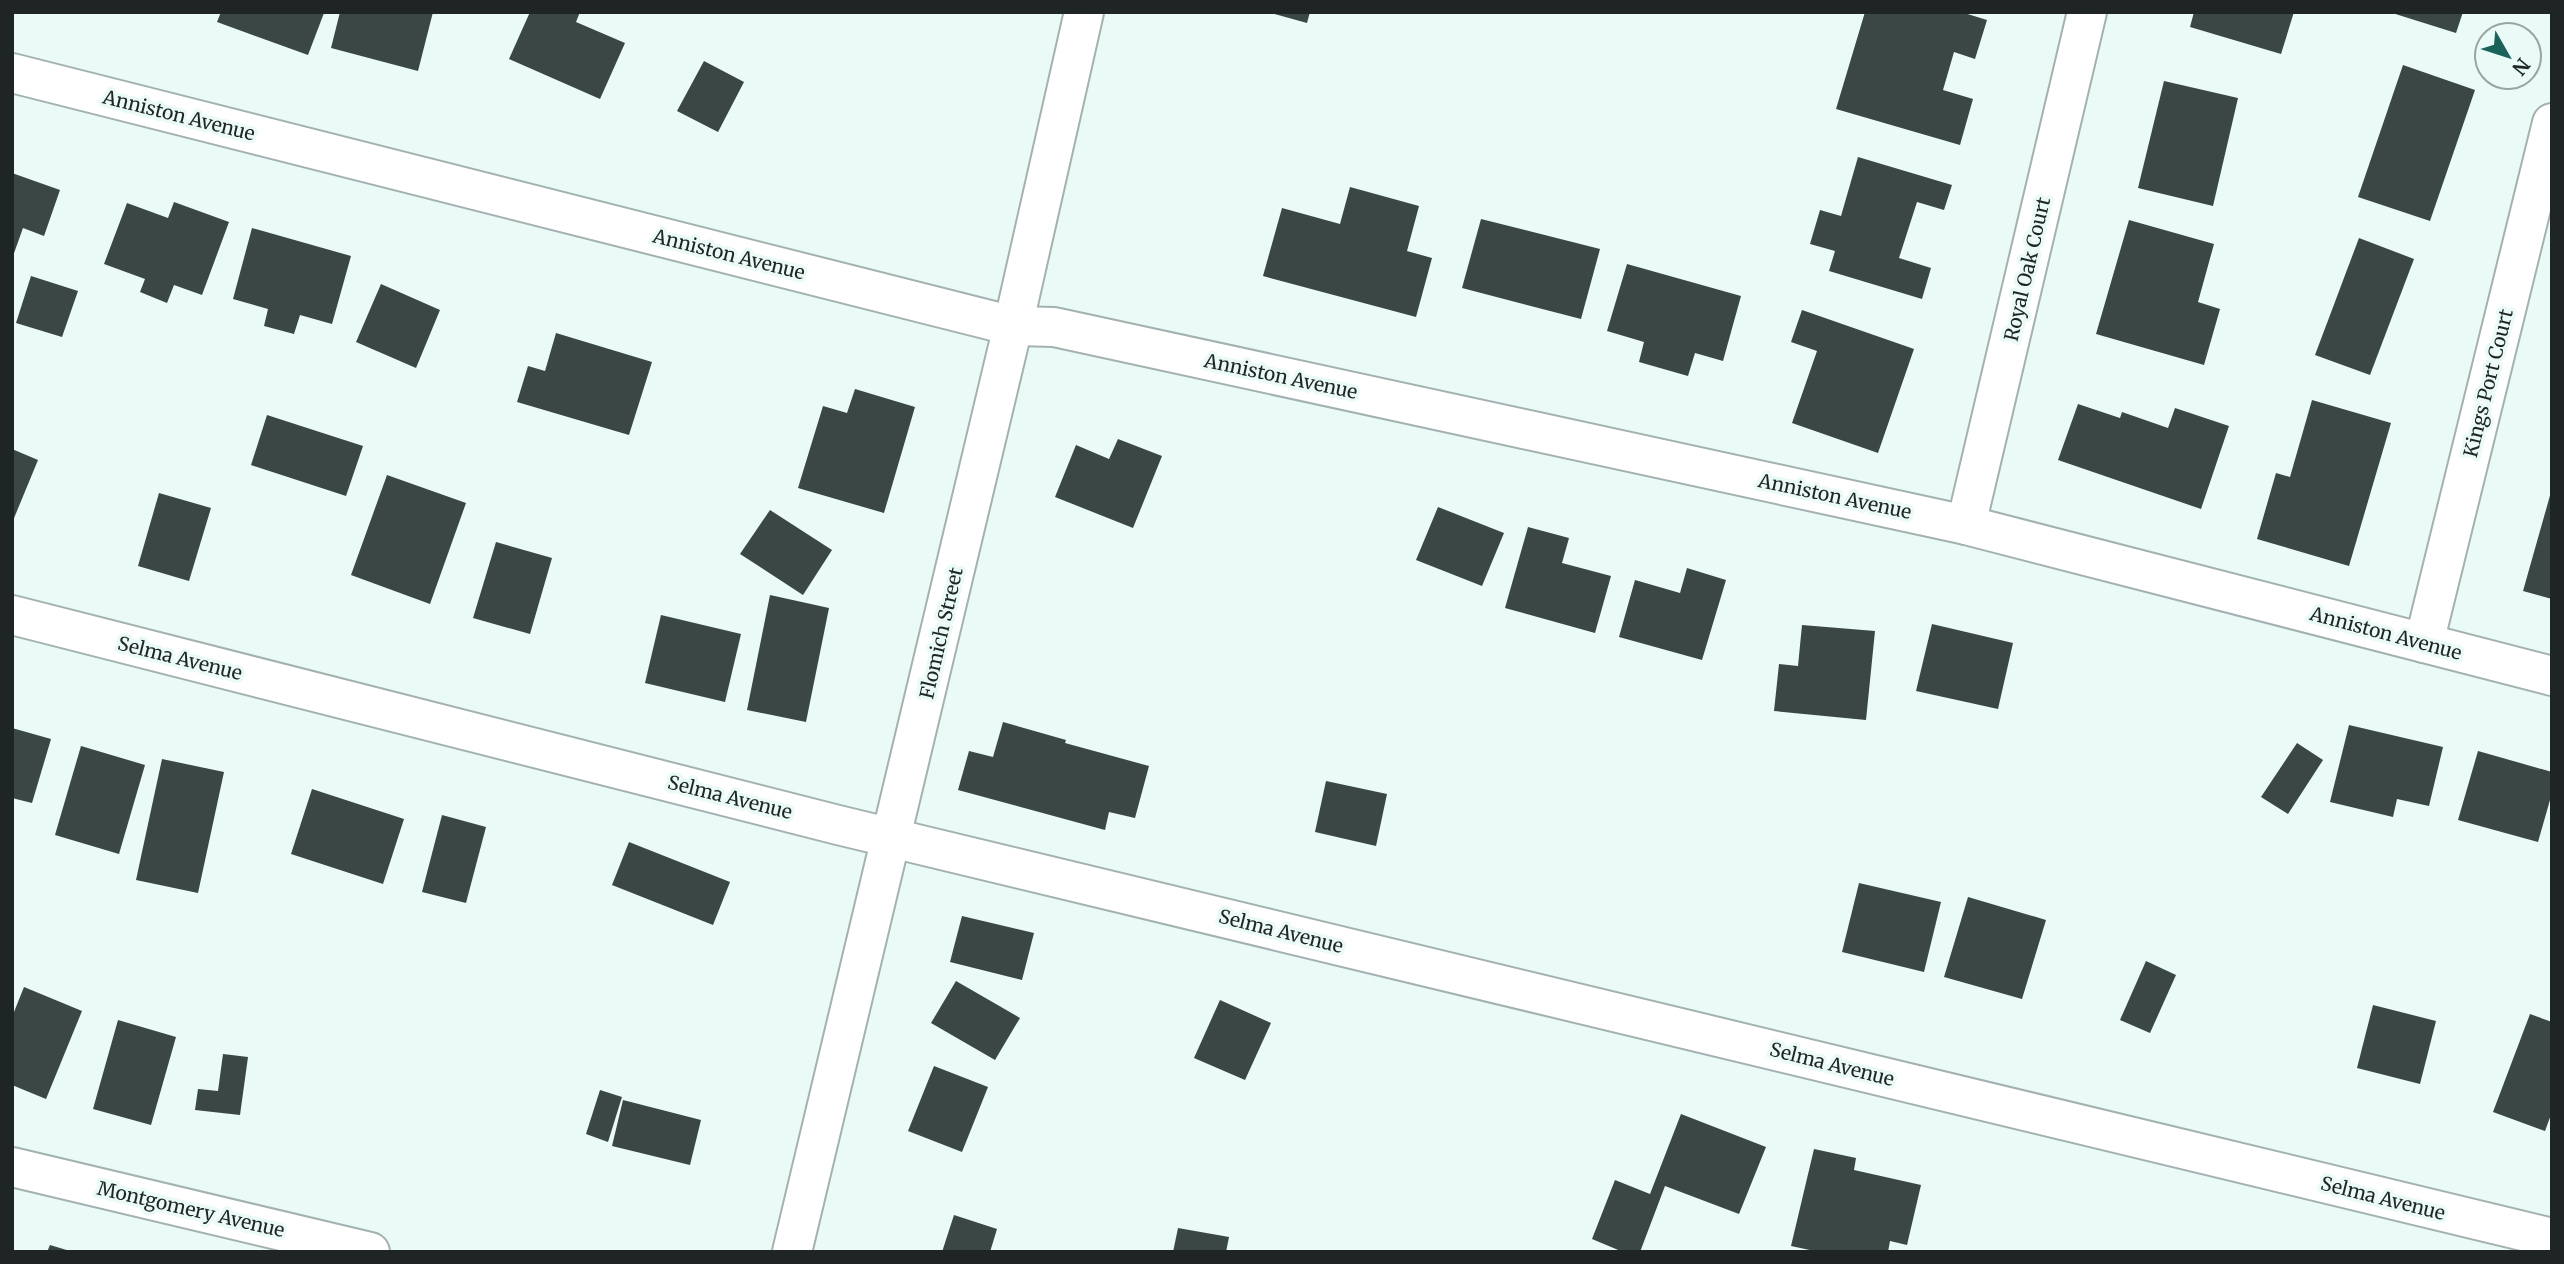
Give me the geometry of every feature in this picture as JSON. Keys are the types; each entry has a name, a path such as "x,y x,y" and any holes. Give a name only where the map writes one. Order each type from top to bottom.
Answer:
{"street":[{"name":"Flomich Street","path":"792,1252 1013,326 1084,12"},
{"name":"Royal Oak Court","path":"1966,525 2087,12"},
{"name":"Anniston Avenue","path":"12,74 1013,326 1054,327 1966,525 2552,676"},
{"name":"Kings Port Court","path":"2424,643 2552,123"},
{"name":"Selma Avenue","path":"12,615 838,825 2552,1238"},
{"name":"Montgomery Avenue","path":"12,1167 370,1252"}],"building":[{"path":"221,12 324,13 308,55 217,22"},
{"path":"340,12 433,12 418,71 331,48"},
{"path":"530,12 580,12 576,22 625,43 600,99 509,59"},
{"path":"1267,12 1310,12 1307,23"},
{"path":"1865,12 1961,12 1987,20 1975,59 1954,52 1943,90 1973,99 1960,145 1836,109"},
{"path":"2194,12 2294,12 2281,54 2190,27"},
{"path":"2389,12 2463,12 2456,33"},
{"path":"704,61 744,82 718,132 677,111"},
{"path":"2403,65 2475,91 2430,221 2358,197"},
{"path":"2164,81 2238,98 2213,206 2138,188"},
{"path":"1858,157 1952,185 1944,210 1917,202 1899,258 1931,268 1922,299 1829,271 1835,251 1810,244 1820,210 1841,216"},
{"path":"12,173 60,190 44,236 23,228 13,256"},
{"path":"1350,187 1419,206 1407,251 1432,258 1416,317 1263,276 1282,208 1340,224"},
{"path":"174,202 229,222 202,295 174,285 167,303 140,292 145,279 104,264 127,203 168,218"},
{"path":"1481,219 1600,249 1581,319 1462,288"},
{"path":"2129,220 2214,244 2198,302 2220,309 2204,365 2096,334"},
{"path":"252,228 351,256 332,324 300,315 294,334 264,326 268,309 233,299"},
{"path":"2359,238 2414,259 2370,375 2315,355"},
{"path":"1627,264 1741,296 1723,361 1695,353 1688,376 1639,362 1644,342 1607,331"},
{"path":"31,276 78,291 62,337 16,323"},
{"path":"381,284 440,310 416,368 356,342"},
{"path":"1802,310 1914,349 1878,453 1792,423 1817,351 1791,342"},
{"path":"556,333 652,362 629,435 517,402 528,366 545,371"},
{"path":"855,389 915,407 884,513 798,488 823,406 847,413"},
{"path":"2312,400 2391,423 2349,566 2257,539 2276,473 2290,477"},
{"path":"2078,404 2120,418 2122,412 2168,428 2175,408 2229,426 2201,509 2058,460"},
{"path":"267,415 363,446 346,496 251,465"},
{"path":"1118,439 1162,456 1133,528 1055,497 1076,445 1109,459"},
{"path":"12,449 38,460 12,523"},
{"path":"387,475 466,503 430,604 351,575"},
{"path":"2552,492 2552,599 2523,591"},
{"path":"159,493 211,508 189,581 138,566"},
{"path":"1438,507 1504,533 1482,586 1416,560"},
{"path":"770,510 832,550 803,595 740,554"},
{"path":"1528,527 1569,538 1562,563 1611,576 1595,633 1505,608"},
{"path":"496,542 552,558 530,634 473,618"},
{"path":"1687,568 1726,580 1702,660 1619,637 1635,580 1680,593"},
{"path":"770,595 829,608 806,722 747,710"},
{"path":"661,615 741,634 725,702 645,683"},
{"path":"1932,624 2013,643 1998,709 1916,691"},
{"path":"1802,625 1875,631 1866,720 1774,711 1779,664 1798,666"},
{"path":"1003,722 1066,740 1065,743 1149,766 1135,818 1109,812 1105,830 958,790 969,751 993,757"},
{"path":"2349,725 2443,747 2429,806 2397,799 2393,817 2330,802"},
{"path":"12,728 51,739 32,803 12,798"},
{"path":"2297,743 2323,760 2288,814 2261,797"},
{"path":"81,746 145,765 119,854 55,835"},
{"path":"2478,751 2552,772 2552,793 2538,842 2458,820"},
{"path":"162,759 224,772 198,893 136,880"},
{"path":"1326,781 1387,794 1376,846 1315,832"},
{"path":"312,789 404,819 383,884 291,854"},
{"path":"442,815 486,827 466,903 422,892"},
{"path":"629,842 730,882 713,925 612,885"},
{"path":"1859,883 1941,902 1924,972 1842,952"},
{"path":"1968,897 2046,920 2022,999 1944,977"},
{"path":"962,916 1034,933 1022,980 950,962"},
{"path":"2146,961 2176,975 2150,1033 2120,1020"},
{"path":"956,981 1020,1018 995,1060 931,1023"},
{"path":"24,987 82,1011 46,1099 12,1085 12,1017"},
{"path":"1220,1000 1271,1023 1245,1080 1194,1058"},
{"path":"2373,1005 2436,1021 2420,1084 2357,1068"},
{"path":"2530,1014 2552,1022 2552,1112 2545,1131 2493,1112"},
{"path":"118,1020 176,1037 151,1125 93,1109"},
{"path":"223,1054 248,1057 240,1115 195,1110 198,1089 218,1091"},
{"path":"934,1066 988,1087 962,1152 908,1131"},
{"path":"600,1090 622,1097 608,1142 586,1134"},
{"path":"623,1100 701,1120 690,1165 612,1146"},
{"path":"1681,1114 1766,1147 1739,1214 1665,1186 1640,1252 1623,1252 1592,1239 1615,1180 1650,1194"},
{"path":"1814,1149 1856,1158 1854,1170 1921,1185 1907,1245 1890,1241 1888,1252 1819,1252 1791,1246"},
{"path":"954,1215 997,1229 990,1252 942,1252"},
{"path":"1178,1228 1229,1237 1226,1252 1173,1252"},
{"path":"50,1245 70,1251 70,1252 47,1252"}]}
